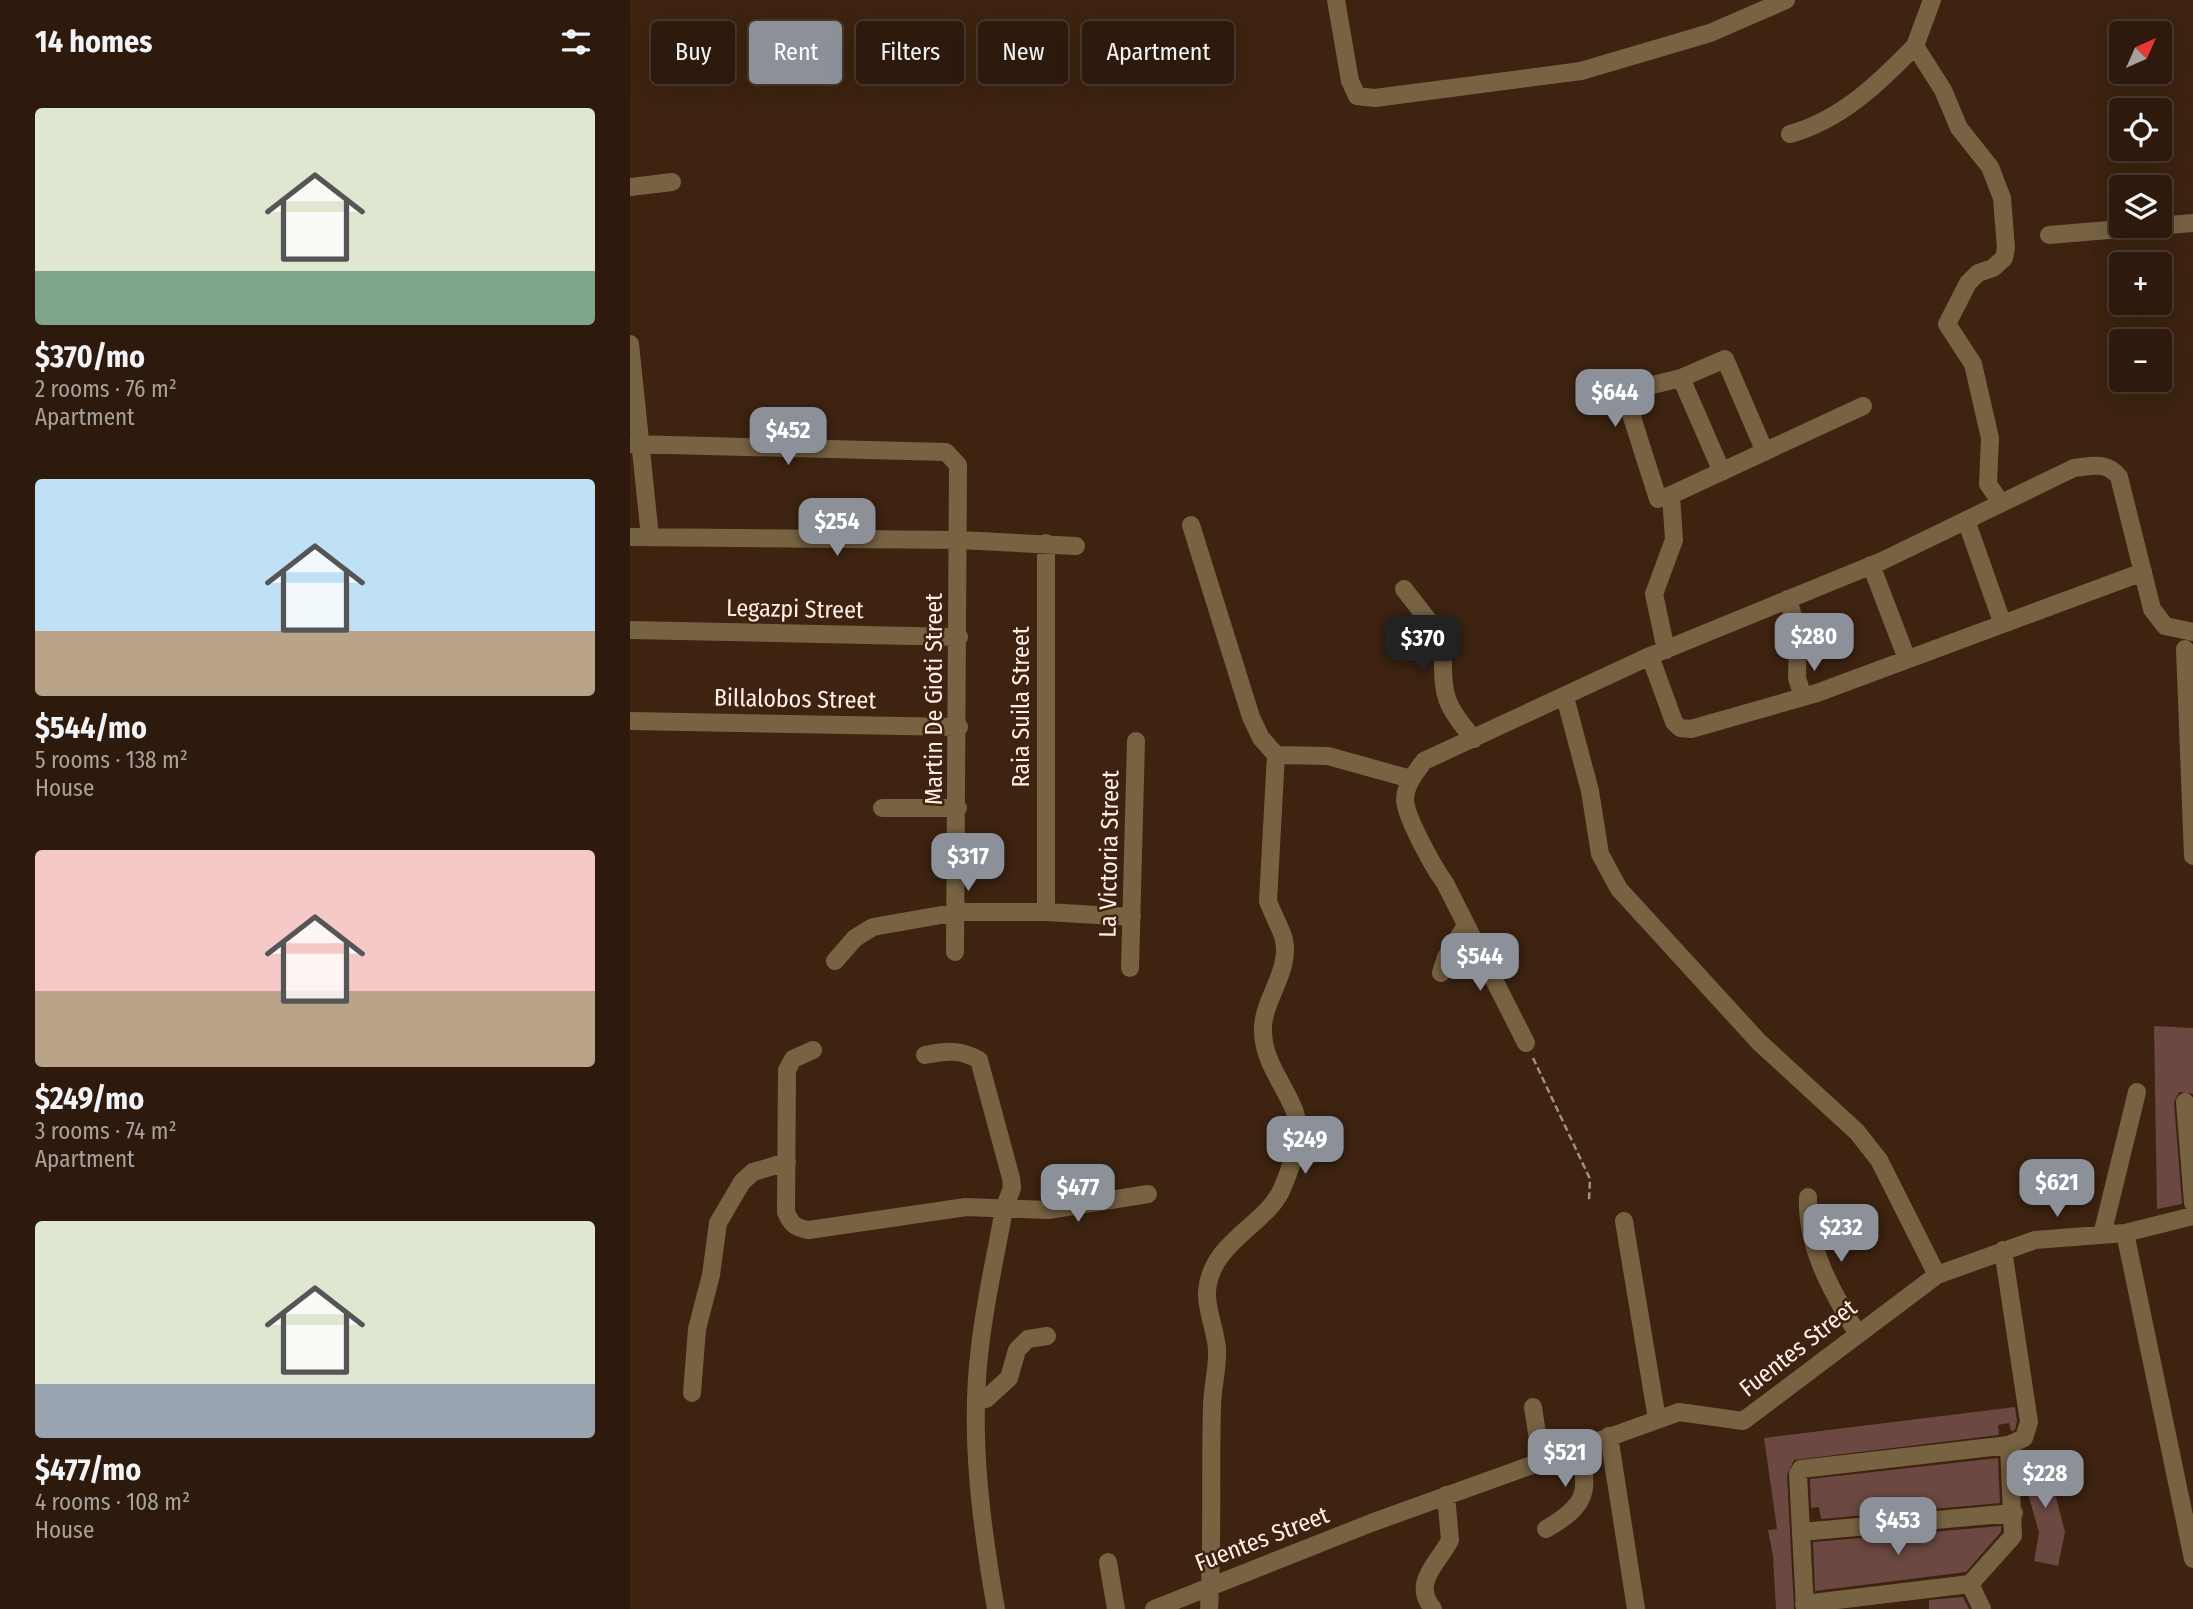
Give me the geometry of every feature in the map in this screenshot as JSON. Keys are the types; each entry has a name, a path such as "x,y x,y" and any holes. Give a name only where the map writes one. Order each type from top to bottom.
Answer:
{"street":[{"path":"1336,0 1350,81 1357,96 1375,98 1581,71 1710,33 1786,0"},
{"path":"1790,134 1814,128 1842,112 1889,73 1915,46 1932,0"},
{"path":"1915,46 1943,90 1959,128 1990,167 2002,198 2006,239 2004,258 1993,268 1978,273 1968,283 1947,324 1973,364 1990,438 1988,484 2001,503"},
{"path":"630,187 672,182"},
{"path":"2049,235 2193,223"},
{"path":"630,344 636,444 650,537"},
{"path":"1765,452 1725,359 1681,378 1624,392 1658,499 1722,472 1765,452 1863,406"},
{"path":"1681,378 1722,472"},
{"name":"Martin De Gioti Street","path":"636,444 946,452 958,465 958,912 955,952"},
{"path":"1526,1043 1445,883 1432,866 1411,817 1405,800 1411,779 1424,761 1658,653 1871,565 2074,468 2100,465 2108,467 2119,477 2152,609 2165,626 2193,632"},
{"path":"1671,495 1674,540 1654,594 1658,653 1674,722 1685,730 1804,697 2143,572"},
{"path":"1966,520 2002,622"},
{"path":"1192,525 1251,716 1261,738 1276,755 1268,901 1284,939 1283,960 1262,1029 1265,1049 1298,1122 1296,1147 1281,1190 1273,1203 1242,1230 1221,1256 1213,1270 1207,1293 1217,1348 1212,1403 1209,1609"},
{"path":"630,537 960,540 1076,546"},
{"name":"Raia Suila Street","path":"1046,543 1046,912"},
{"path":"1871,565 1907,659"},
{"path":"1404,589 1442,638 1441,659 1445,694 1451,712 1474,739"},
{"path":"1788,599 1798,634 1797,678 1804,697"},
{"name":"Legazpi Street","path":"630,630 959,637"},
{"path":"2185,649 2193,774 2193,856"},
{"path":"1565,697 1590,791 1600,854 1619,889 1759,1042 1857,1132 1879,1160 1937,1275"},
{"name":"Billalobos Street","path":"630,720 959,727"},
{"name":"La Victoria Street","path":"1130,968 1136,740"},
{"path":"1276,755 1328,756 1411,779"},
{"path":"882,808 958,807"},
{"path":"835,961 855,938 873,927 958,912 1046,912 1132,917"},
{"path":"1441,972 1446,957 1465,927"},
{"path":"813,1050 793,1059 787,1070 786,1212 791,1224 799,1228 809,1230 967,1208 1048,1210 1148,1194"},
{"path":"925,1055 950,1050 968,1053 982,1066 986,1092 1011,1178 1012,1188 1004,1209 980,1348 977,1401 978,1471 986,1557 996,1609"},
{"path":"2102,1235 2137,1092"},
{"path":"2185,1102 2193,1203"},
{"path":"692,1392 696,1329 711,1275 718,1223 742,1182 752,1172 787,1162"},
{"path":"1808,1197 1807,1212 1822,1270 1830,1290 1857,1333"},
{"name":"Fuentes Street","path":"1154,1609 1210,1584 1657,1419 1679,1412 1743,1421 1937,1275 2003,1250 2035,1240 2124,1233 2193,1216"},
{"path":"1623,1221 1657,1419"},
{"path":"2124,1233 2193,1559"},
{"path":"2003,1250 2029,1422 2024,1438 2009,1445 1808,1466 1798,1474 1804,1607 1970,1584 2013,1535 2009,1445"},
{"path":"977,1401 986,1399 1009,1378 1017,1350 1028,1339 1047,1336"},
{"path":"1533,1407 1541,1460"},
{"path":"1609,1436 1636,1609"},
{"path":"1546,1530 1572,1514 1584,1495 1585,1471 1578,1447"},
{"path":"1433,1609 1424,1596 1423,1586 1430,1569 1450,1540 1446,1495"},
{"path":"1801,1532 2014,1513"},
{"path":"1108,1562 1116,1609"},
{"path":"1970,1584 1982,1609"}],"path":[{"path":"1526,1043 1590,1179 1589,1200"}],"building":[{"path":"2154,1026 2193,1028 2193,1094 2179,1092 2174,1102 2182,1204 2157,1209"},
{"path":"2015,1407 2015,1430 2011,1431 2009,1423 1998,1425 1999,1435 1794,1460 1787,1475 1794,1609 1776,1609 1773,1556 1768,1530 1777,1529 1764,1438"},
{"path":"2052,1455 2054,1490 2065,1532 2058,1566 2034,1561 2039,1533 2029,1497 2027,1456"},
{"path":"1998,1458 2000,1503 1821,1519 1819,1507 1811,1508 1810,1479"},
{"path":"2001,1526 2001,1532 1966,1572 1815,1591 1813,1542"},
{"path":"1963,1597 1969,1609 1929,1609 1929,1600"}]}
